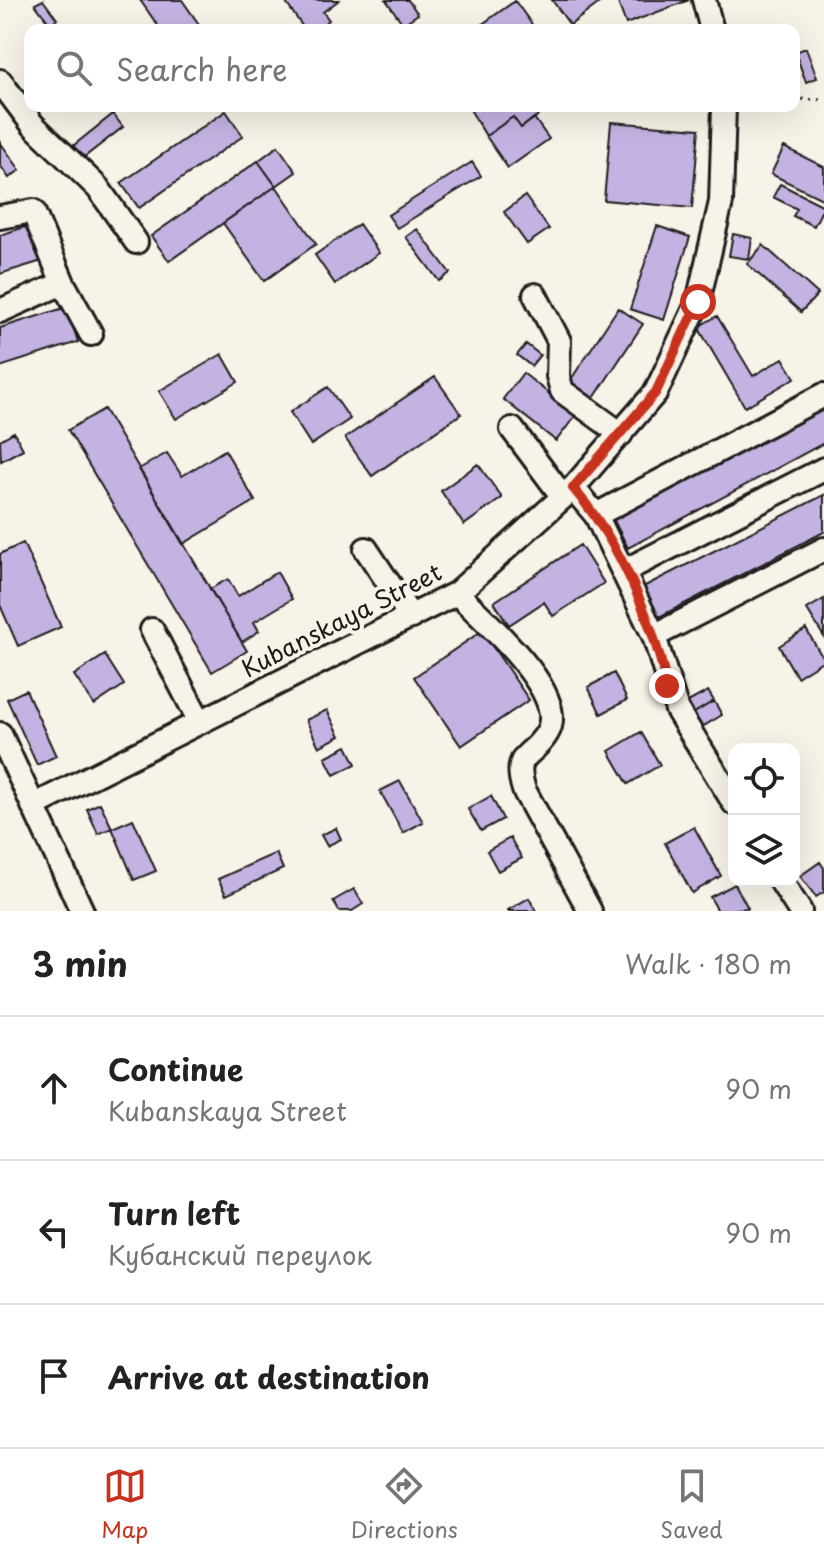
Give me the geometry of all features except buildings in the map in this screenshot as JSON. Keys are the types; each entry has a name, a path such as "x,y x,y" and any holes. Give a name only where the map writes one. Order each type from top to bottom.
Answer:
{"street":[{"path":"704,0 710,24"},
{"path":"0,81 33,125 98,188 136,242"},
{"name":"Kubanskaya Street","path":"33,806 457,593 568,492 656,392 698,302 721,202 724,112"},
{"path":"0,217 33,211 63,283 91,334"},
{"path":"0,311 63,283"},
{"path":"535,295 559,341 558,376 562,391 621,434"},
{"path":"596,515 824,395"},
{"path":"512,429 568,492 596,515 654,636 677,710 728,793"},
{"path":"624,571 824,469"},
{"path":"366,549 411,617"},
{"path":"654,636 824,549"},
{"path":"457,593 524,663 547,695 552,715 547,733 524,755 518,772 524,790 590,911"},
{"path":"152,630 200,722"},
{"path":"0,734 82,911"},
{"path":"785,887 800,911"}],"path":[{"path":"800,99 824,100"}],"route":[{"path":"667,686 654,636 624,571 596,515 573,488 656,392 698,302"}]}
